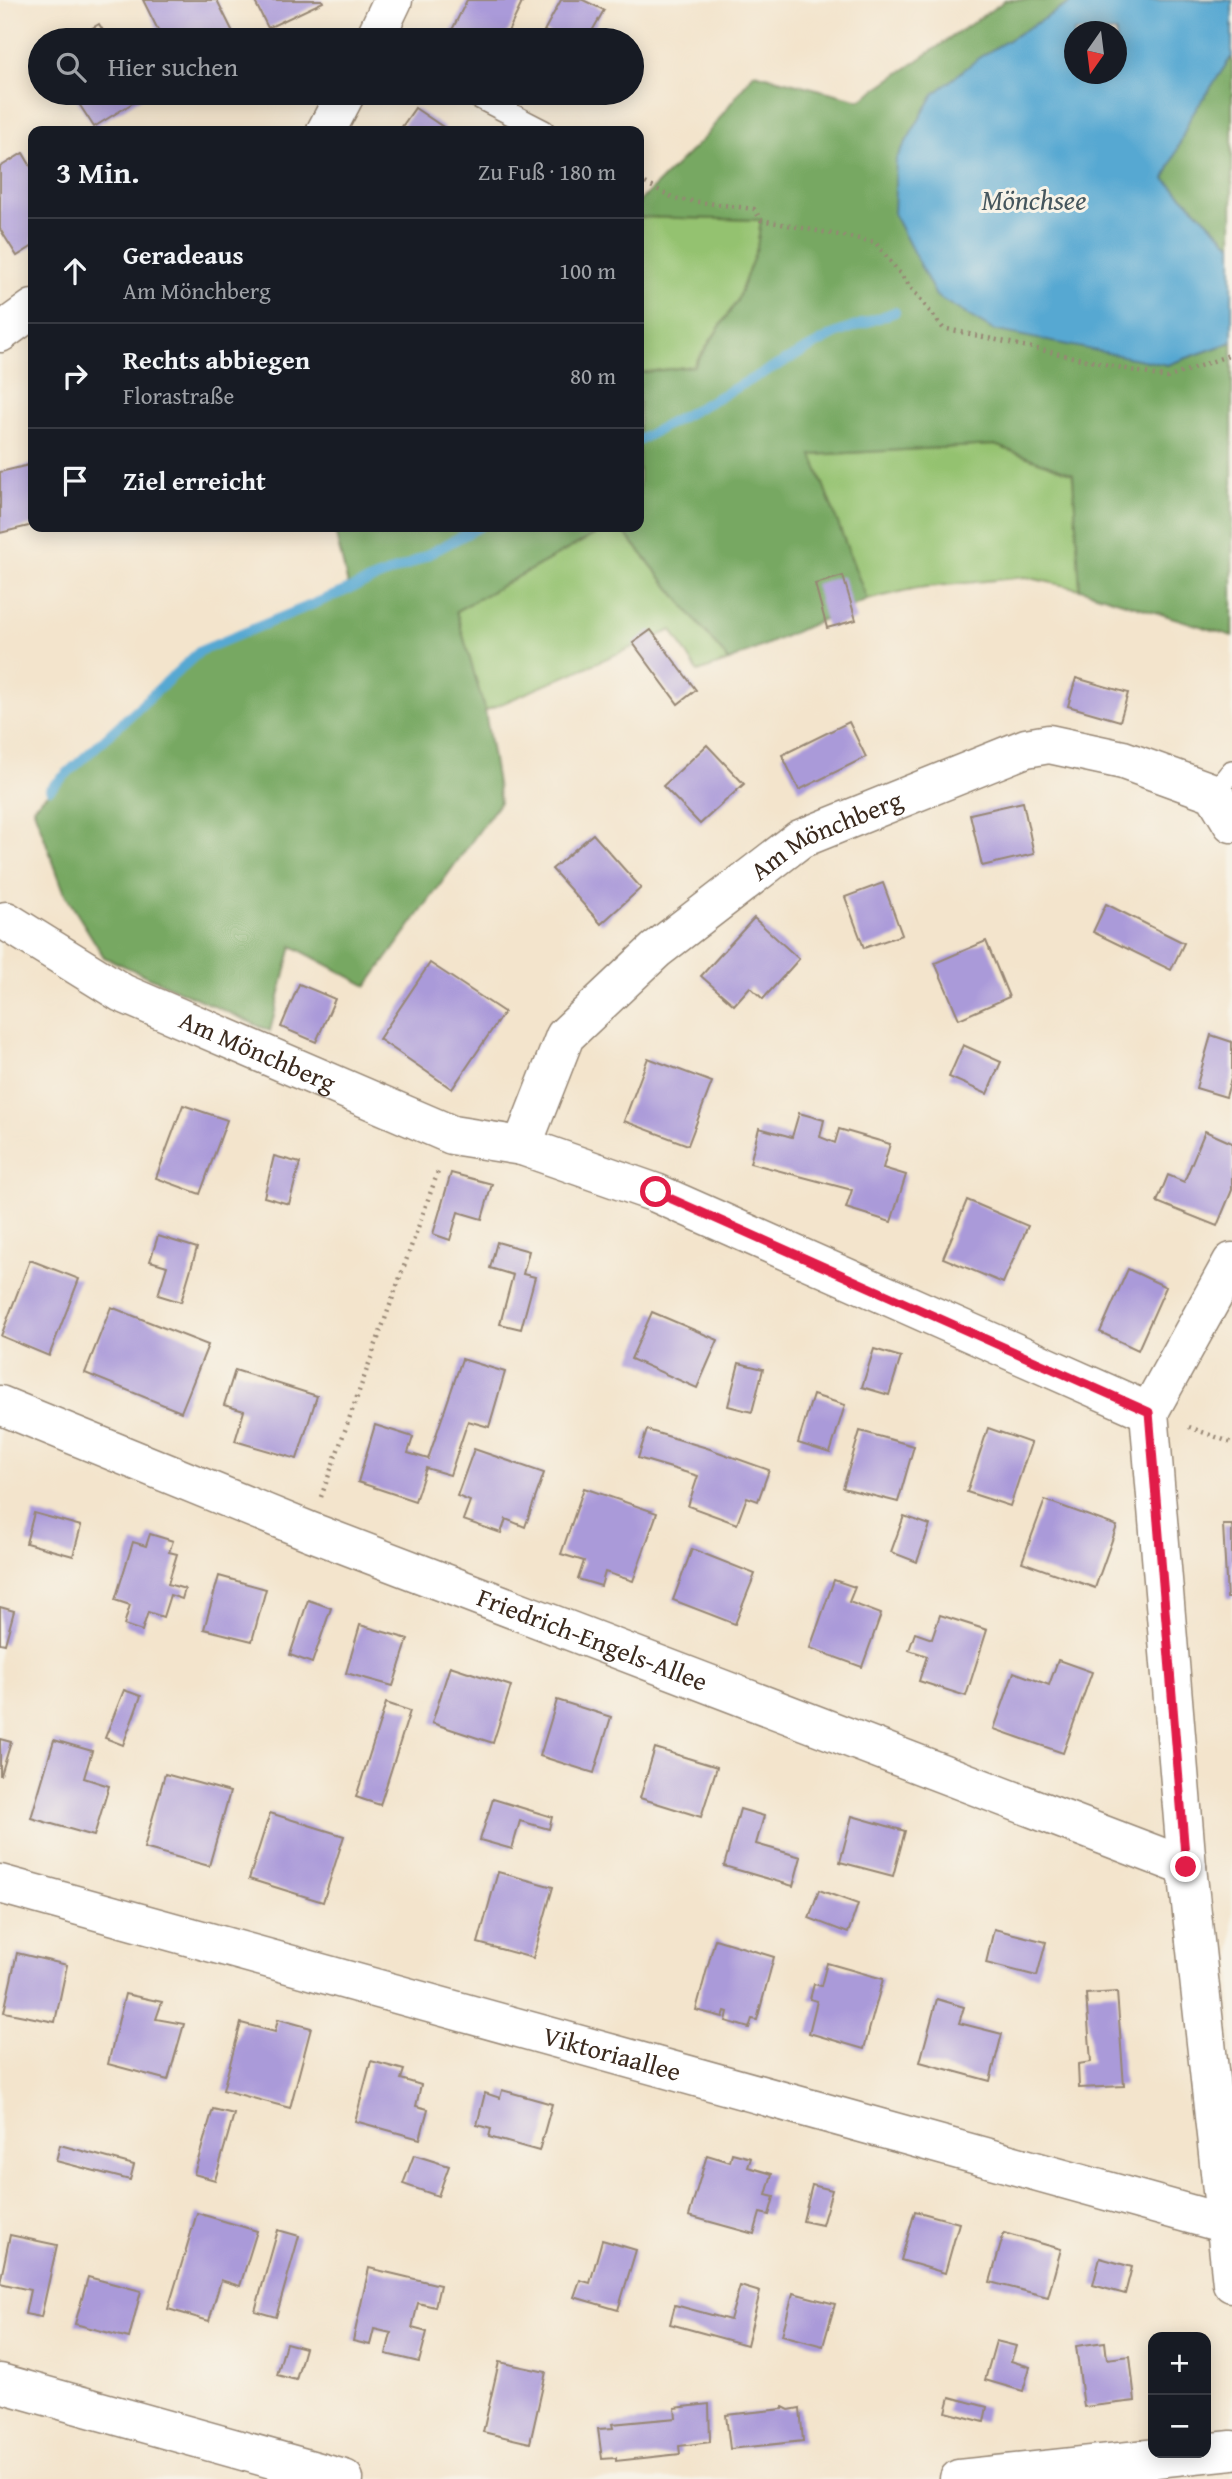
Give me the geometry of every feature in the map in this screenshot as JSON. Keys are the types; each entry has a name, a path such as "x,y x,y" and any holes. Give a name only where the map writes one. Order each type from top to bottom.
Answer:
{"street":[{"path":"380,28 393,0"},
{"path":"329,126 340,105"},
{"path":"0,333 28,313"},
{"name":"Am Mönchberg","path":"522,1146 565,1036 656,950 800,839 1026,748 1049,744 1123,760 1226,796"},
{"name":"Am Mönchberg","path":"6,920 122,993 452,1135 522,1146 656,1192 1149,1412"},
{"path":"1232,1262 1149,1412 1186,1867 1232,2283"},
{"name":"Friedrich-Engels-Allee","path":"0,1405 309,1531 1186,1867"},
{"name":"Viktoriaallee","path":"0,1884 1226,2224"},
{"path":"0,2384 344,2479"},
{"path":"959,2479 1232,2450"}],"lane":[{"path":"493,105 534,126"}],"path":[{"path":"644,183 676,199 754,209 761,220 874,242 943,328 1167,378 1232,354"},
{"path":"309,1531 452,1135"}],"green space":[{"path":"1006,0 1075,0 980,57 1167,365 1232,342 1232,636 1080,589 1073,474 995,445 812,455 867,600 729,661 624,532 644,532 644,372 694,366 737,301 757,248 761,220 644,217 644,197 705,137 754,73 860,100"},
{"path":"1232,56 1232,245 1165,179 1190,118"},
{"path":"644,217 761,220 757,248 737,301 693,366 644,372"},
{"path":"995,445 1073,474 1080,589 1025,577 917,588 867,600 812,455"},
{"path":"335,532 599,532 456,611 485,711 500,802 367,986 292,946 270,1031 104,957 65,894 33,807 200,651 349,589"},
{"path":"599,532 624,532 729,661 698,672 672,630 485,711 456,611"}],"water":[{"name":"Mönchsee","path":"1075,0 1232,0 1232,56 1190,118 1165,179 1232,245 1232,342 1167,365 993,330 936,296 894,215 896,159 934,94 980,57"}],"building":[{"path":"143,0 217,0 231,28 157,28"},
{"path":"254,0 322,0 323,2 268,28"},
{"path":"467,0 517,0 522,3 510,28 453,28"},
{"path":"561,0 583,0 604,10 594,28 546,28"},
{"path":"80,105 129,105 96,126"},
{"path":"415,108 442,126 402,126"},
{"path":"23,153 28,162 28,249 17,256 0,229 0,167"},
{"path":"28,465 28,526 0,533 0,472"},
{"path":"843,576 856,620 827,628 815,584"},
{"path":"651,630 696,690 678,704 633,643"},
{"path":"1076,678 1128,693 1120,721 1068,706"},
{"path":"849,722 866,757 799,790 782,755"},
{"path":"707,745 744,784 700,824 663,786"},
{"path":"1023,802 1034,854 982,866 970,814"},
{"path":"593,834 641,888 601,924 552,869"},
{"path":"883,883 902,935 864,948 845,897"},
{"path":"1106,904 1184,943 1171,970 1093,932"},
{"path":"754,918 799,959 763,999 750,987 734,1005 701,976"},
{"path":"986,941 1009,997 959,1019 935,963"},
{"path":"430,963 504,1012 452,1089 379,1039"},
{"path":"299,984 335,999 316,1042 281,1027"},
{"path":"1211,1035 1232,1042 1232,1075 1226,1097 1196,1088"},
{"path":"963,1045 1001,1062 987,1094 949,1077"},
{"path":"648,1058 712,1082 688,1145 624,1121"},
{"path":"183,1105 227,1120 200,1194 156,1178"},
{"path":"799,1113 824,1120 820,1137 835,1143 839,1129 890,1144 883,1168 906,1175 891,1222 846,1208 852,1190 750,1163 759,1128 792,1137"},
{"path":"1205,1131 1232,1143 1232,1190 1217,1226 1157,1202 1168,1175 1184,1182"},
{"path":"274,1156 300,1163 289,1204 264,1197"},
{"path":"451,1173 492,1184 482,1219 458,1212 450,1240 433,1234"},
{"path":"967,1200 1028,1226 1003,1283 943,1258"},
{"path":"158,1236 197,1248 181,1302 158,1295 167,1266 150,1261"},
{"path":"497,1242 529,1251 523,1274 535,1277 521,1329 500,1324 513,1275 490,1268"},
{"path":"30,1260 79,1279 49,1356 1,1336"},
{"path":"1128,1269 1166,1287 1138,1350 1100,1332"},
{"path":"111,1307 208,1345 181,1412 85,1373"},
{"path":"652,1312 718,1340 697,1388 631,1359"},
{"path":"874,1349 901,1357 889,1395 862,1387"},
{"path":"462,1359 505,1372 489,1427 468,1421 450,1475 426,1468 415,1501 358,1482 375,1425 413,1437 408,1453 428,1459"},
{"path":"739,1363 763,1369 752,1412 728,1406"},
{"path":"235,1370 317,1396 297,1459 235,1441 244,1411 224,1405"},
{"path":"813,1395 845,1405 830,1453 798,1443"},
{"path":"988,1428 1031,1443 1010,1506 967,1492"},
{"path":"647,1430 769,1470 758,1501 747,1497 737,1524 688,1506 698,1476 638,1458"},
{"path":"860,1431 914,1446 898,1502 843,1488"},
{"path":"474,1449 544,1473 525,1527 506,1519 501,1533 463,1520 470,1501 457,1496"},
{"path":"584,1488 657,1513 633,1581 605,1572 601,1586 578,1579 584,1561 561,1554"},
{"path":"1045,1500 1117,1526 1095,1588 1022,1562"},
{"path":"34,1513 81,1526 73,1556 26,1543"},
{"path":"904,1516 930,1525 917,1562 891,1552"},
{"path":"1223,1525 1232,1525 1232,1598 1227,1598"},
{"path":"150,1534 173,1541 169,1552 177,1554 168,1584 185,1589 182,1599 170,1595 163,1617 148,1612 142,1631 124,1625 130,1605 115,1600 133,1542 146,1546"},
{"path":"692,1549 755,1574 735,1624 673,1600"},
{"path":"219,1576 266,1589 252,1641 204,1629"},
{"path":"834,1580 855,1587 849,1602 881,1614 862,1667 810,1648"},
{"path":"308,1600 331,1608 312,1663 290,1655"},
{"path":"0,1607 14,1611 5,1644 0,1643"},
{"path":"940,1615 987,1630 966,1696 919,1681 927,1656 909,1650 915,1633 932,1639"},
{"path":"360,1625 408,1639 393,1686 346,1673"},
{"path":"1058,1660 1092,1672 1063,1753 994,1729 1014,1672 1049,1685"},
{"path":"450,1666 511,1686 493,1743 432,1723"},
{"path":"124,1690 141,1696 123,1745 105,1738"},
{"path":"557,1700 611,1717 594,1773 540,1756"},
{"path":"386,1703 410,1711 380,1805 356,1797"},
{"path":"0,1739 11,1742 1,1775 0,1775"},
{"path":"54,1740 92,1751 84,1778 109,1786 94,1836 31,1818"},
{"path":"655,1748 717,1767 701,1817 640,1798"},
{"path":"165,1774 230,1792 209,1866 144,1848"},
{"path":"493,1799 552,1817 549,1829 520,1821 512,1849 480,1840"},
{"path":"740,1809 764,1816 756,1844 801,1857 793,1886 724,1866"},
{"path":"270,1813 344,1836 323,1902 249,1879"},
{"path":"852,1816 905,1831 893,1876 840,1862"},
{"path":"498,1872 553,1887 533,1958 478,1943"},
{"path":"819,1890 858,1904 848,1933 809,1918"},
{"path":"994,1929 1046,1942 1037,1976 986,1963"},
{"path":"715,1939 774,1957 757,2020 752,2019 749,2028 726,2021 728,2012 725,2011 723,2017 696,2010"},
{"path":"17,1953 67,1965 55,2022 4,2012"},
{"path":"827,1963 883,1979 864,2049 809,2033 817,2001 810,1999 814,1984 821,1986"},
{"path":"1117,1992 1124,2086 1079,2088 1078,2064 1091,2062 1086,1994"},
{"path":"125,1994 162,2002 156,2019 184,2024 168,2080 108,2064"},
{"path":"937,1999 964,2007 959,2023 1002,2034 990,2081 920,2062"},
{"path":"278,2019 311,2028 290,2108 223,2090 241,2023 275,2032"},
{"path":"371,2061 404,2070 401,2079 421,2085 416,2106 428,2109 420,2139 355,2121"},
{"path":"502,2090 552,2104 539,2151 489,2137 491,2129 477,2125 485,2093 500,2098"},
{"path":"213,2109 234,2114 215,2180 194,2174"},
{"path":"60,2145 134,2165 130,2180 56,2161"},
{"path":"732,2153 751,2158 748,2167 772,2174 766,2195 774,2197 769,2215 760,2213 754,2234 689,2216 707,2155 730,2162"},
{"path":"414,2155 449,2166 438,2196 403,2184"},
{"path":"812,2185 832,2190 822,2225 803,2221"},
{"path":"915,2211 959,2223 945,2273 901,2260"},
{"path":"197,2213 257,2231 240,2286 221,2280 209,2321 168,2309"},
{"path":"278,2230 299,2236 276,2317 255,2311"},
{"path":"1004,2233 1061,2249 1048,2297 990,2282"},
{"path":"10,2235 57,2245 41,2317 25,2314 30,2290 0,2283"},
{"path":"602,2240 636,2250 618,2310 574,2297 580,2280 590,2283"},
{"path":"1100,2258 1132,2267 1125,2294 1093,2285"},
{"path":"369,2268 440,2285 435,2307 418,2303 412,2328 427,2332 419,2362 386,2354 391,2333 374,2329 370,2345 353,2341"},
{"path":"88,2277 141,2291 129,2338 75,2324"},
{"path":"740,2286 760,2292 747,2345 670,2324 675,2305 730,2320"},
{"path":"793,2293 835,2304 823,2346 782,2335"},
{"path":"996,2341 1016,2346 1011,2361 1030,2367 1023,2391 985,2380"},
{"path":"1105,2342 1107,2359 1130,2356 1135,2401 1084,2407 1076,2346"},
{"path":"286,2343 305,2348 296,2380 277,2375"},
{"path":"499,2362 546,2372 530,2443 483,2432"},
{"path":"950,2397 987,2407 984,2422 946,2412"},
{"path":"709,2404 710,2442 679,2446 680,2454 616,2461 616,2458 602,2459 598,2429 613,2428 612,2424 676,2418 675,2408"},
{"path":"783,2407 789,2410 800,2408 803,2441 730,2449 726,2415"}],"waterway":[{"path":"644,437 837,333 895,312"},
{"path":"50,789 200,651 410,564 470,532"}],"route":[{"path":"656,1192 1149,1412 1186,1867"}]}
